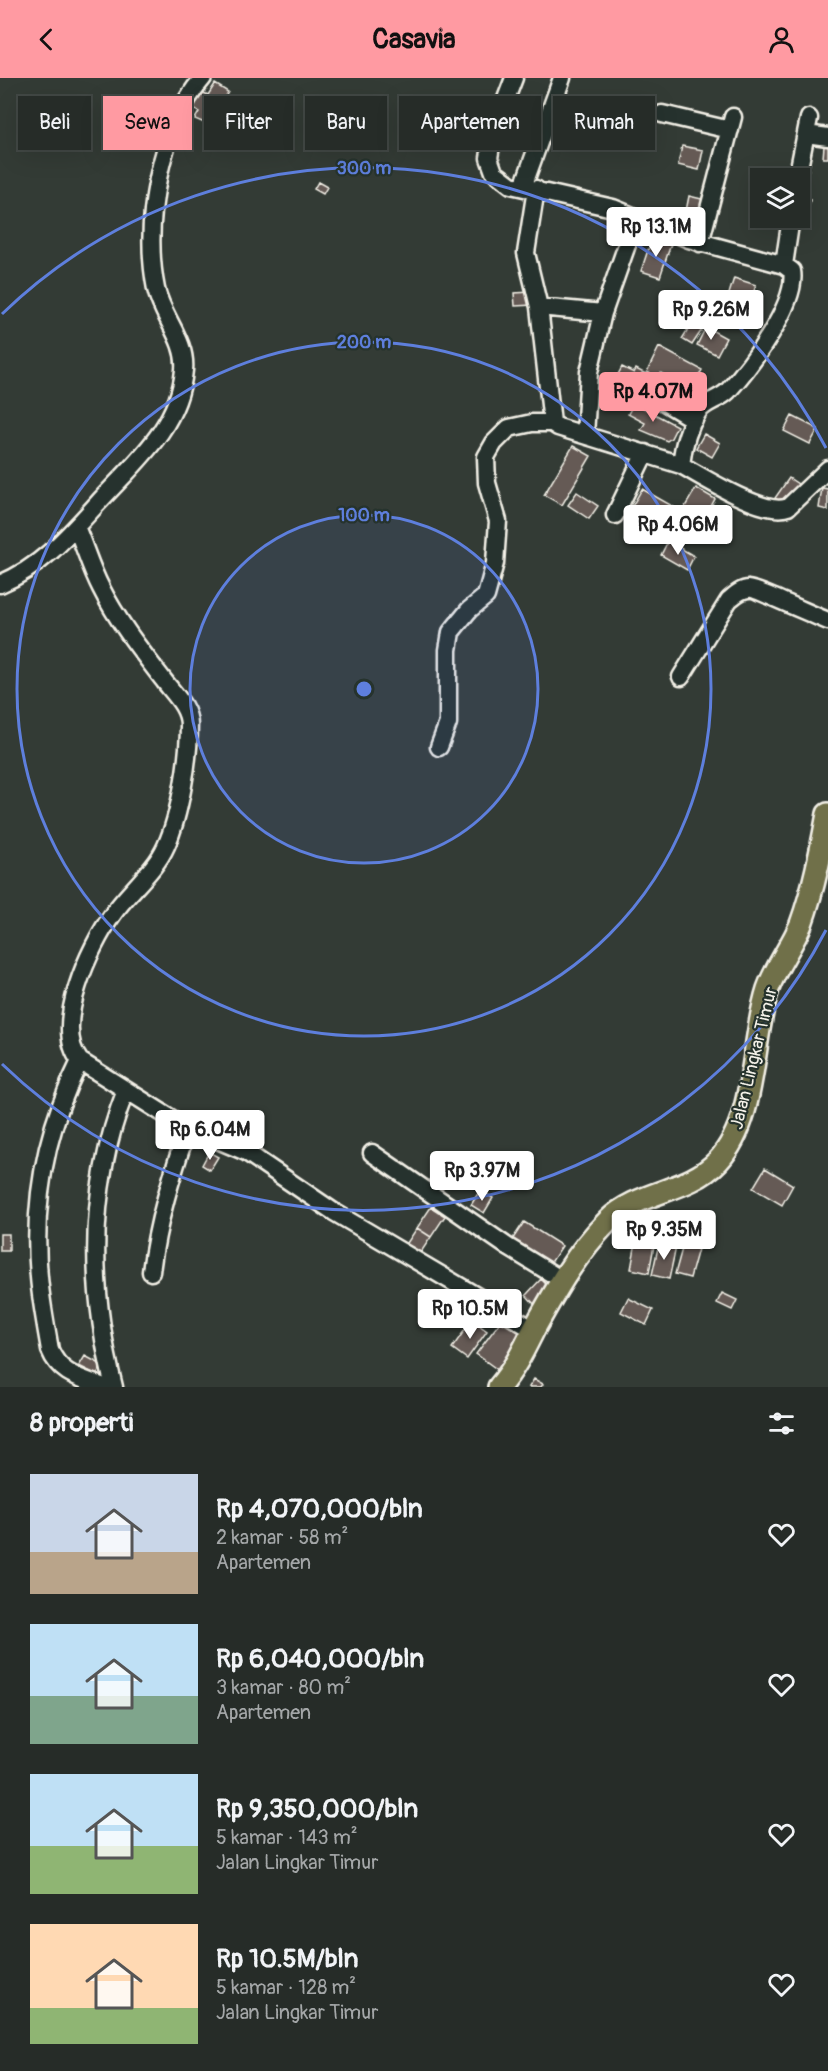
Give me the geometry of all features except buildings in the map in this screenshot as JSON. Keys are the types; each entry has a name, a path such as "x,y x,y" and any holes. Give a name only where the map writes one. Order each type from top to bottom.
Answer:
{"main road":[{"name":"Jalan Lingkar Timur","path":"499,1387 562,1280 608,1221 620,1210 703,1174 718,1161 734,1137 750,1085 768,988 800,925 820,857 828,814"}],"street":[{"path":"0,584 39,563 77,529 155,444 178,394 184,369 181,345 156,289 154,193 175,120 191,91 203,78"},
{"path":"514,78 493,133 489,158 494,172 511,185 612,208 700,243 783,265 792,271 792,291 781,315 727,392 699,410 684,445 681,465"},
{"path":"552,423 539,307 526,253 530,188 562,78"},
{"path":"662,114 732,124 700,243"},
{"path":"799,168 808,126 828,137"},
{"path":"585,435 589,372 603,313 636,219"},
{"path":"783,265 789,228"},
{"path":"539,307 603,313"},
{"path":"656,397 694,420"},
{"path":"439,747 448,723 448,650 451,632 469,610 486,596 495,563 498,521 487,483 486,458 494,442 508,428 532,423 552,423 681,465 761,506 782,509 788,507 828,469"},
{"path":"615,515 645,453"},
{"path":"77,529 100,587 144,654 184,706 189,727 177,807 168,842 96,940 75,996 69,1034 71,1048 80,1061 126,1090 189,1127 246,1152 344,1218 534,1330"},
{"path":"681,677 729,600 740,591 751,588 788,606 828,621"},
{"path":"80,1061 52,1128 40,1186 37,1221 39,1279 50,1350 54,1361 67,1373 104,1387"},
{"path":"114,1387 96,1290 95,1246 100,1181 116,1115 126,1090"},
{"path":"151,1272 154,1246 170,1178 189,1127"},
{"path":"372,1153 562,1280"}]}
